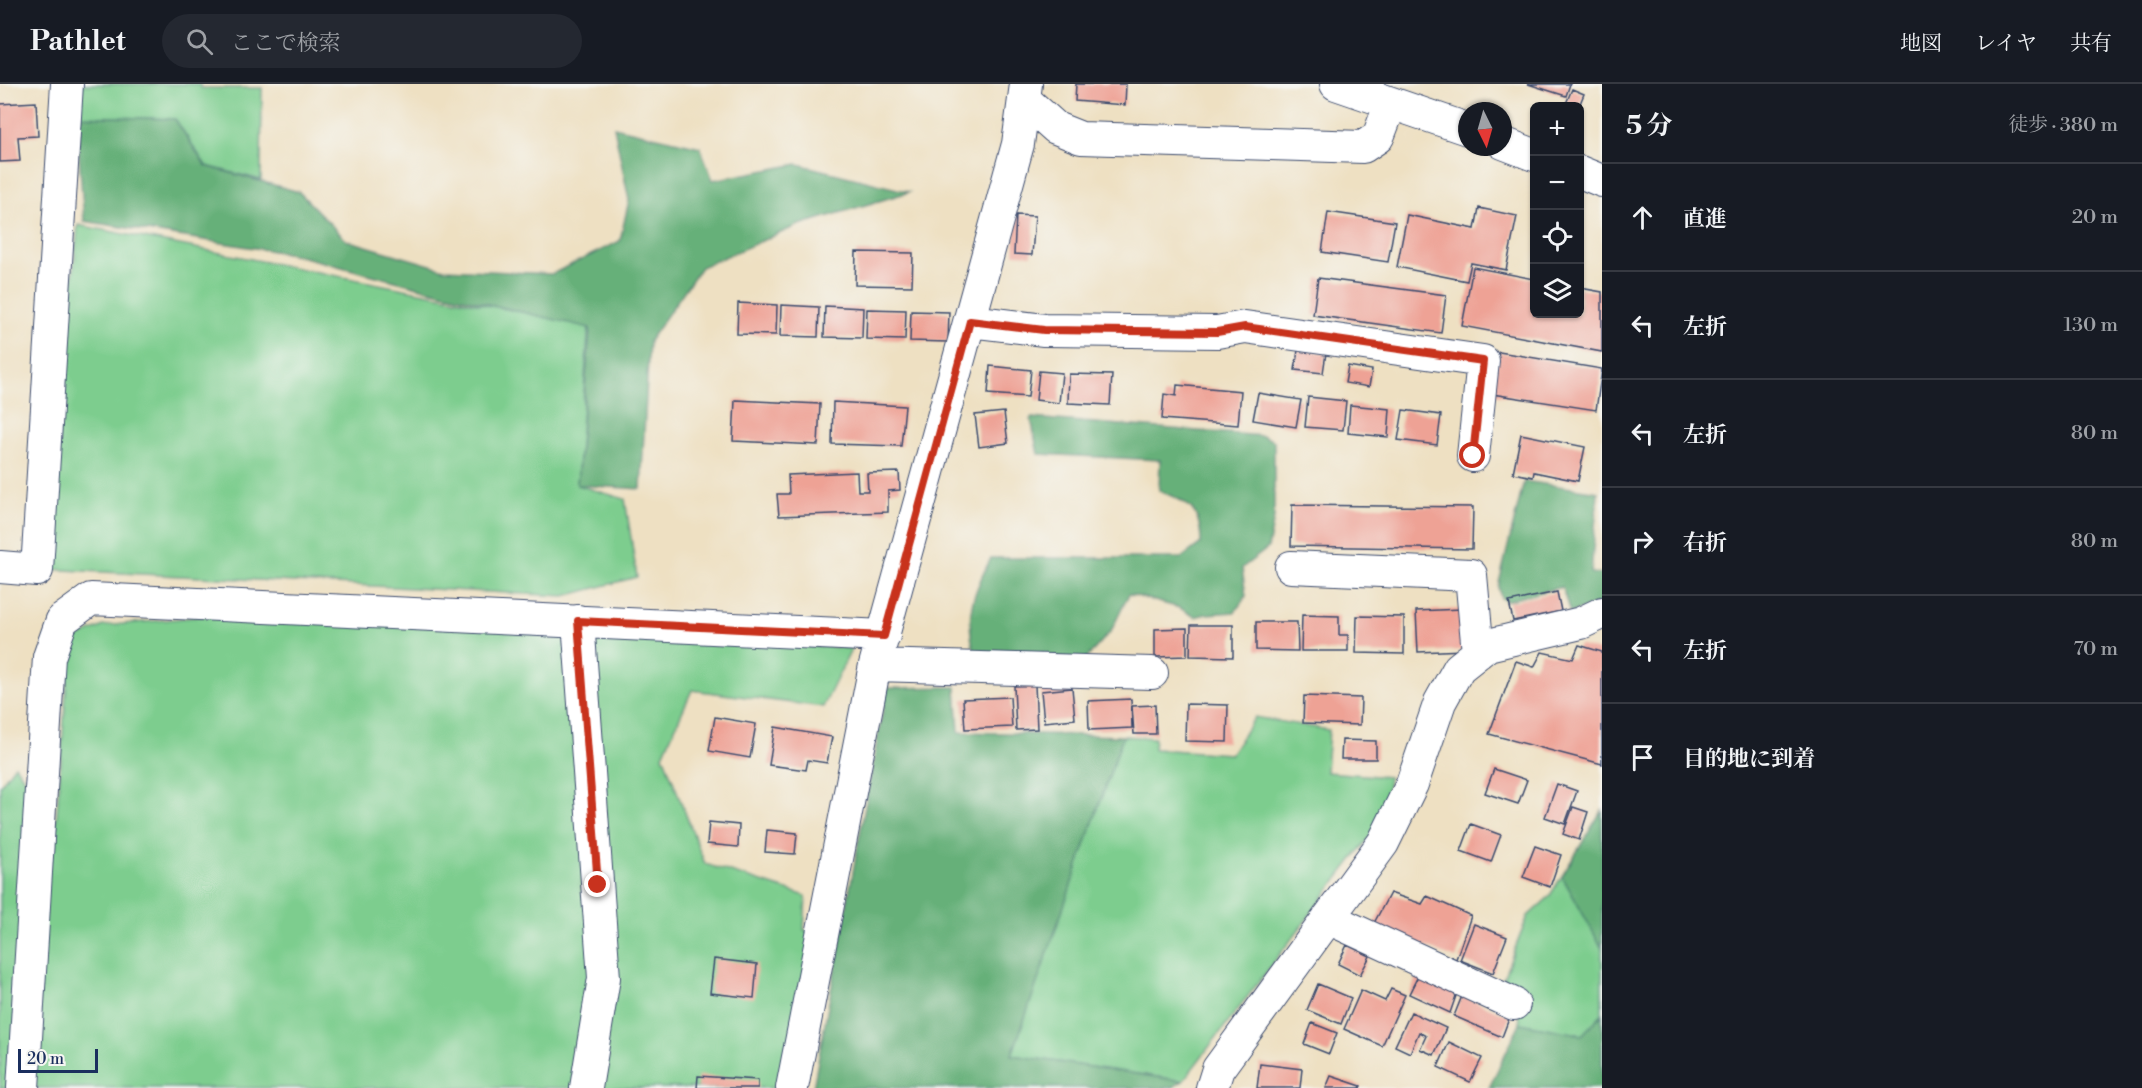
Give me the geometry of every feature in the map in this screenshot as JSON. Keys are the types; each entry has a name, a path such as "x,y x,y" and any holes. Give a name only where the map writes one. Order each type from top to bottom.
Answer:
{"street":[{"path":"0,567 37,570 67,84"},
{"path":"1336,84 1458,126"},
{"path":"1026,92 1056,128 1082,138 1363,147 1378,137 1391,103"},
{"path":"792,1088 875,665 1018,144 1026,92"},
{"path":"1512,146 1530,153"},
{"path":"1584,174 1602,181"},
{"path":"970,321 1044,330 1217,332 1245,327 1483,361 1473,456"},
{"path":"1291,567 1471,575 1478,653"},
{"path":"23,1088 49,657 62,620 91,599 884,636"},
{"path":"1212,1088 1218,1069 1383,843 1412,784 1440,702 1459,668 1488,645 1581,623 1602,613"},
{"path":"578,621 604,978 586,1088"},
{"path":"875,665 1152,673"},
{"path":"1328,918 1514,1004"}],"green space":[{"path":"78,84 200,84 201,88 262,88 261,180 206,166 175,119 76,116"},
{"path":"76,116 175,119 206,166 299,192 346,240 444,269 552,274 620,241 629,200 614,127 700,147 713,180 798,164 909,192 799,225 701,267 649,341 641,489 577,485 590,328 441,293 292,254 84,221"},
{"path":"78,225 573,322 589,323 577,485 625,499 637,577 565,596 44,569"},
{"path":"1031,418 1263,436 1274,441 1274,518 1268,548 1242,568 1246,596 1235,612 1195,617 1180,608 1129,594 1111,631 1085,660 975,654 970,627 972,604 979,582 991,558 1181,558 1201,543 1199,522 1191,508 1178,499 1159,491 1160,460 1038,454"},
{"path":"1524,481 1598,492 1591,573 1602,574 1602,602 1570,613 1562,587 1506,601 1501,598 1498,587"},
{"path":"225,614 852,648 823,707 692,690 663,755 705,864 806,896 804,930 817,930 792,1088 0,1088 0,785 15,765 56,825 70,641 103,626"},
{"path":"956,687 959,732 1123,736 1012,1055 1183,1081 1172,1088 813,1088 887,688"},
{"path":"1255,717 1329,730 1326,772 1389,777 1385,817 1183,1081 1011,1055 1123,736 1155,738 1154,749 1231,754"},
{"path":"1602,810 1602,948 1562,876"},
{"path":"1562,876 1602,948 1602,1014 1582,1035 1520,1023 1518,1001 1500,986 1528,916 1549,897"},
{"path":"1602,1014 1602,1088 1489,1088 1520,1023 1582,1035"}],"building":[{"path":"1076,84 1126,84 1125,105 1075,101"},
{"path":"1528,84 1570,84 1566,96"},
{"path":"1572,89 1584,94 1581,102 1567,102"},
{"path":"36,102 38,136 18,137 20,161 0,162 0,104"},
{"path":"1479,208 1517,216 1506,270 1471,263 1467,281 1397,267 1407,215 1475,229"},
{"path":"1328,212 1395,222 1388,262 1322,252"},
{"path":"1016,215 1035,216 1032,255 1014,254"},
{"path":"856,252 913,253 912,286 855,285"},
{"path":"1473,267 1530,278 1530,318 1584,318 1584,289 1602,292 1602,352 1462,326"},
{"path":"1318,278 1446,295 1441,333 1313,315"},
{"path":"738,303 777,305 776,335 737,334"},
{"path":"781,305 819,307 818,337 780,336"},
{"path":"825,306 863,308 862,338 824,337"},
{"path":"867,309 906,310 905,340 866,339"},
{"path":"911,311 949,312 948,342 910,341"},
{"path":"1298,350 1326,353 1323,373 1295,370"},
{"path":"1499,352 1602,369 1596,410 1492,394"},
{"path":"990,366 1031,370 1028,397 988,394"},
{"path":"1348,366 1372,370 1369,387 1345,383"},
{"path":"1039,371 1062,373 1059,403 1036,400"},
{"path":"1069,374 1112,375 1110,405 1068,403"},
{"path":"1177,385 1241,391 1238,425 1162,419 1164,394 1176,396"},
{"path":"1258,393 1301,400 1296,427 1253,420"},
{"path":"1308,397 1346,401 1343,430 1305,427"},
{"path":"735,400 820,404 818,445 733,441"},
{"path":"833,402 905,406 901,446 832,444"},
{"path":"1350,405 1390,409 1388,437 1348,433"},
{"path":"1403,410 1441,415 1437,445 1398,440"},
{"path":"1004,412 1008,443 979,447 975,415"},
{"path":"1521,434 1585,447 1578,481 1534,472 1533,477 1513,473"},
{"path":"857,472 858,491 868,491 867,473 899,472 900,490 888,491 888,512 779,516 777,494 789,494 788,475"},
{"path":"1292,505 1473,507 1472,549 1291,546"},
{"path":"1557,592 1561,611 1513,621 1509,602"},
{"path":"1462,609 1464,650 1418,652 1416,611"},
{"path":"1302,615 1339,616 1339,635 1348,635 1348,651 1301,651"},
{"path":"1357,616 1404,617 1404,654 1356,653"},
{"path":"1256,622 1297,622 1298,651 1256,650"},
{"path":"1191,625 1233,625 1233,657 1190,656"},
{"path":"1187,628 1187,656 1155,657 1155,629"},
{"path":"1579,645 1602,652 1602,764 1489,734 1516,661 1534,667 1542,652 1573,659"},
{"path":"1035,685 1037,729 1016,730 1014,686"},
{"path":"1072,688 1075,719 1044,722 1041,691"},
{"path":"1304,696 1361,698 1360,725 1303,723"},
{"path":"1010,697 1012,727 965,729 963,699"},
{"path":"1131,699 1132,728 1089,730 1088,701"},
{"path":"1186,704 1228,705 1227,742 1185,741"},
{"path":"1155,705 1156,734 1134,734 1132,706"},
{"path":"715,717 756,724 750,758 709,751"},
{"path":"775,727 832,737 827,763 808,760 806,770 769,765"},
{"path":"1342,740 1376,741 1376,759 1341,759"},
{"path":"1494,769 1527,780 1518,804 1485,793"},
{"path":"1557,784 1577,791 1565,824 1545,817"},
{"path":"1573,807 1588,812 1579,840 1563,834"},
{"path":"709,822 739,825 738,847 707,844"},
{"path":"1471,824 1501,835 1491,862 1461,851"},
{"path":"767,830 797,833 795,854 765,852"},
{"path":"1535,846 1561,855 1550,887 1523,877"},
{"path":"1390,893 1422,904 1427,896 1471,916 1456,959 1373,925"},
{"path":"1474,924 1507,937 1493,973 1460,960"},
{"path":"1347,945 1370,956 1360,975 1338,964"},
{"path":"714,959 757,964 754,998 710,993"},
{"path":"1418,976 1457,993 1450,1013 1409,994"},
{"path":"1318,984 1351,998 1341,1024 1307,1010"},
{"path":"1391,989 1405,995 1382,1046 1344,1029 1361,990 1385,1001"},
{"path":"1462,996 1510,1016 1502,1037 1454,1016"},
{"path":"1411,1012 1446,1028 1434,1055 1420,1049 1426,1036 1419,1032 1410,1053 1395,1046"},
{"path":"1312,1023 1337,1033 1329,1054 1304,1044"},
{"path":"1449,1042 1482,1058 1470,1082 1438,1067"},
{"path":"1260,1064 1302,1069 1300,1088 1257,1088"},
{"path":"698,1076 758,1080 758,1088 697,1088"},
{"path":"1331,1076 1361,1086 1360,1088 1326,1088"}],"route":[{"path":"598,885 578,621 884,636 970,321 1044,330 1217,332 1245,327 1483,361 1473,456"}]}
